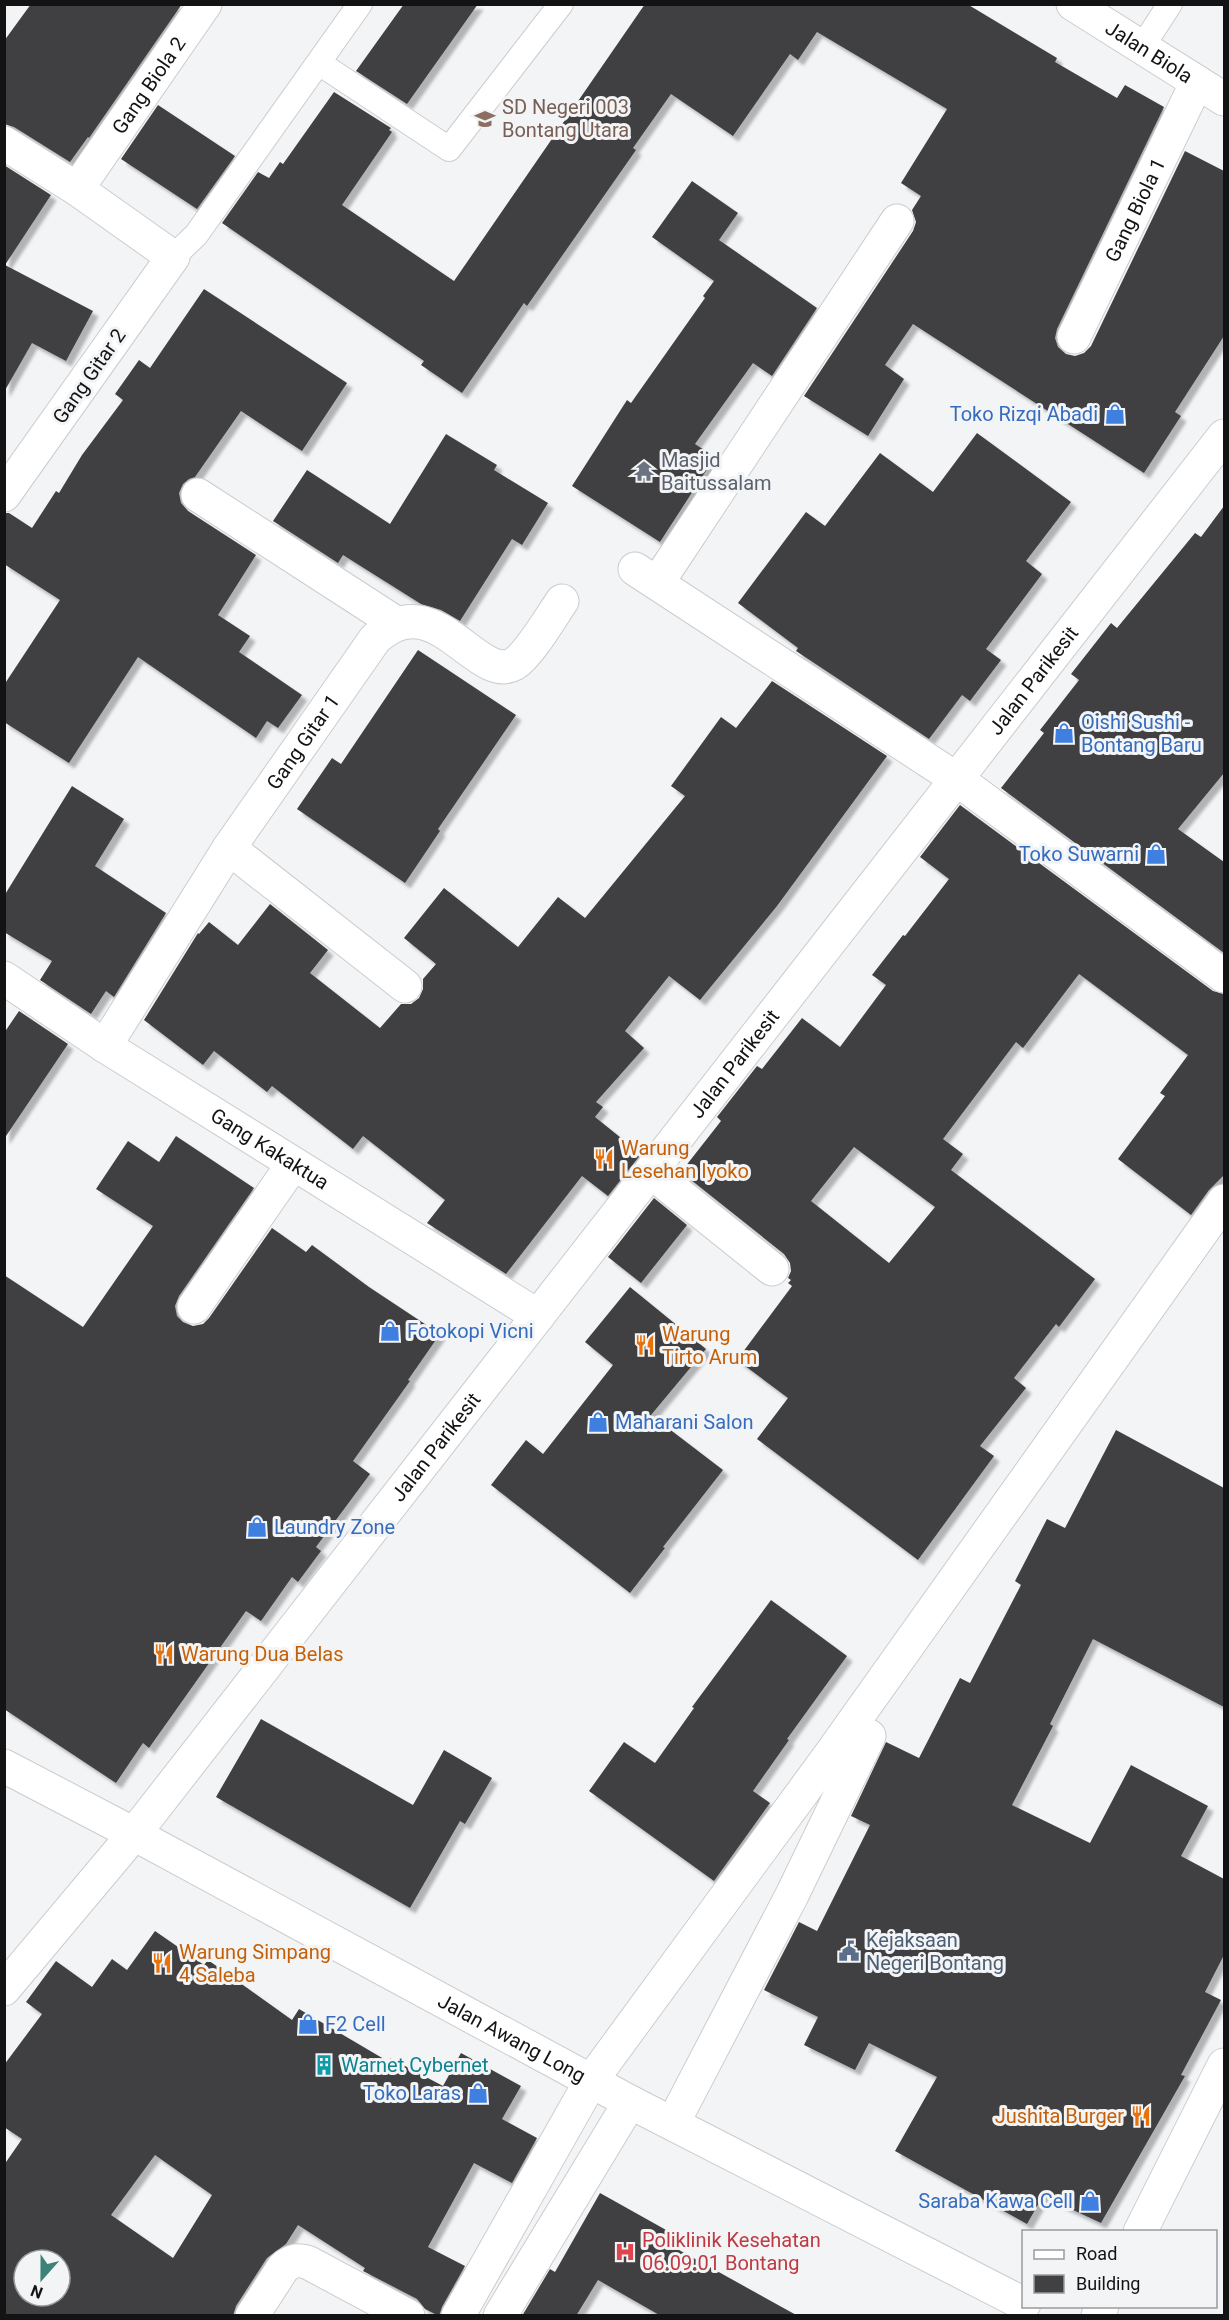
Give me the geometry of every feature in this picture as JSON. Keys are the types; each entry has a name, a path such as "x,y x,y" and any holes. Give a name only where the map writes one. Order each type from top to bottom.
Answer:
{"street":[{"name":"Gang Biola 2","path":"84,179 205,4"},
{"name":"Jalan Biola","path":"1073,4 1211,91"},
{"name":"Gang Biola 1","path":"1074,337 1211,91"},
{"path":"4,143 84,179 181,249"},
{"path":"897,221 647,575 958,780 1224,976"},
{"name":"Gang Gitar 2","path":"4,495 181,249"},
{"name":"Jalan Parikesit","path":"4,1989 134,1834 1224,436"},
{"path":"198,495 396,623 408,621 436,627 493,665 505,668 525,654 562,602"},
{"name":"Gang Gitar 1","path":"105,1046 228,848 375,639 396,623"},
{"path":"228,848 405,986"},
{"name":"Gang Kakaktua","path":"4,978 105,1046 538,1316"},
{"path":"194,1307 294,1164"},
{"path":"651,1172 772,1269"},
{"path":"458,2316 591,2081 830,1755 1224,1201"},
{"path":"673,2123 792,1895 869,1736"},
{"name":"Jalan Awang Long","path":"4,1766 630,2102 1022,2303"},
{"path":"1141,2230 1224,2065"},
{"path":"500,2316 630,2102"},
{"path":"252,2316 283,2268 290,2262 299,2260 309,2263 408,2316"},
{"path":"1031,2308 1047,2316"}],"lane":[{"path":"181,249 360,4"},
{"path":"319,63 449,149 561,4"},
{"path":"1142,47 1170,4"}],"building":[{"path":"31,4 182,4 70,162 14,127 4,124 4,41"},
{"path":"404,4 478,4 407,104 356,71"},
{"path":"645,4 967,4 1057,58 1055,62 1117,98 1125,85 1164,107 1057,329 1055,338 1058,347 1066,354 1075,356 1084,353 1091,346 1185,151 1224,171 1224,336 1175,412 1181,416 1144,473 913,324 885,365 904,379 868,436 804,396 913,231 916,222 912,210 921,196 901,183 947,109 817,32 798,60 790,54 733,136 671,94 633,148 636,150 527,306 524,303 462,393 421,365 424,361 222,223 258,172 269,178 280,162 283,164 334,92 391,128 389,130 392,132 342,205 454,281"},
{"path":"158,105 235,156 197,209 121,159"},
{"path":"4,165 51,195 5,265 93,311 66,361 32,343 4,392"},
{"path":"692,181 738,213 719,240 817,308 772,376 753,363 695,444 715,457 660,542 572,486 627,400 631,403 705,298 703,296 714,281 652,237"},
{"path":"204,289 347,383 302,451 241,411 195,477 183,484 179,493 181,503 188,511 256,555 218,615 250,636 239,652 302,695 278,728 267,721 256,738 138,657 69,763 4,722 4,685 60,600 4,564 4,513 9,513 32,528 56,491 59,493 82,455 123,400 115,394 139,360 150,368"},
{"path":"977,433 1071,502 1026,561 1042,574 986,649 1001,660 970,701 962,695 929,739 796,651 798,648 738,603 806,512 825,526 880,453 933,492"},
{"path":"446,434 497,465 494,470 548,503 522,545 512,539 460,621 441,610 421,604 343,555 338,563 273,521 307,470 390,524"},
{"path":"1224,506 1224,773 1178,829 1224,862 1224,953 1001,788 1044,733 1040,730 1079,680 1071,674 1111,623 1117,628 1195,533 1201,537"},
{"path":"418,650 516,715 438,829 440,831 405,883 297,809 332,758 341,764"},
{"path":"772,681 887,756 777,906 700,1000 669,976 625,1031 644,1048 596,1102 603,1107 595,1117 641,1154 608,1196 582,1176 506,1274 427,1223 445,1200 363,1136 353,1149 272,1086 267,1092 214,1051 203,1065 144,1020 198,933 209,922 238,945 270,904 328,950 310,973 380,1028 401,1004 411,1004 419,998 423,989 423,979 436,964 404,938 444,888 518,947 558,897 585,918 685,796 671,786 721,717 736,728"},
{"path":"72,786 124,819 95,866 166,913 114,997 106,991 91,1014 40,980 52,961 4,932 4,896"},
{"path":"960,805 1213,991 1224,994 1224,1175 1209,1190 1191,1215 1118,1159 1165,1096 1160,1093 1188,1055 1079,974 1023,1048 1016,1042 943,1139 963,1154 951,1170 1095,1279 1059,1327 1056,1324 1014,1378 1026,1388 980,1446 994,1456 918,1560 757,1439 788,1398 737,1360 792,1286 788,1283 791,1280 788,1278 791,1271 790,1263 784,1254 681,1172 721,1121 717,1117 757,1066 762,1069 802,1018 840,1047 886,985 872,975 949,879 920,857","holes":["854,1147 935,1207 889,1263 811,1201"]},
{"path":"19,1011 68,1044 4,1139 4,1033"},
{"path":"176,1136 254,1188 179,1296 175,1306 177,1316 183,1322 193,1326 203,1324 209,1318 272,1228 306,1252 312,1245 369,1287 440,1334 408,1380 410,1381 353,1461 370,1474 316,1547 321,1551 298,1582 292,1577 261,1621 246,1611 149,1748 143,1743 116,1783 4,1709 4,1275 83,1327 153,1226 96,1189 128,1141 159,1162"},
{"path":"654,1198 687,1225 641,1283 608,1257"},
{"path":"630,1287 706,1349 651,1415 723,1470 630,1593 491,1485 526,1440 543,1454 613,1365 585,1342"},
{"path":"1116,1430 1224,1488 1224,1707 1093,1639 1050,1724 1053,1726 1012,1805 1090,1843 1131,1765 1208,1806 1181,1856 1224,1879 1224,1955 1205,1992 1221,2000 1181,2075 1185,2076 1101,2223 1043,2196 1027,2224 895,2151 937,2077 869,2043 855,2070 804,2045 818,2017 764,1990 799,1922 817,1931 870,1825 851,1816 886,1742 919,1758 960,1678 970,1683 1021,1585 1015,1581 1047,1519 1065,1528"},
{"path":"771,1600 847,1656 787,1739 789,1740 753,1791 770,1803 714,1881 589,1791 624,1742 655,1763 694,1708 692,1707"},
{"path":"261,1719 413,1805 444,1750 492,1778 465,1824 460,1821 410,1908 216,1797"},
{"path":"155,1931 204,1965 208,1960 292,2020 299,2009 389,2062 390,2058 443,2086 461,2053 521,2086 502,2119 537,2138 512,2183 474,2163 428,2247 465,2266 439,2316 425,2309 417,2299 363,2271 365,2268 298,2225 286,2244 267,2258 236,2306 233,2316 4,2316 4,2165 22,2139 4,2127 4,2065 42,2014 26,2002 56,1961 92,1987 112,1959 127,1970","holes":["155,2155 212,2195 173,2258 111,2215"]},
{"name":"Poliklinik Kesehatan 06.09.01 Bontang","path":"600,2193 675,2235 670,2245 798,2316 661,2316 598,2280 576,2316 522,2316 550,2269 555,2272"}],"place":[{"name":"SD Negeri 003 Bontang Utara","path":"485,119"},
{"name":"Toko Rizqi Abadi","path":"1115,414"},
{"name":"Masjid Baitussalam","path":"644,471"},
{"name":"Oishi Sushi - Bontang Baru","path":"1064,733"},
{"name":"Toko Suwarni","path":"1156,854"},
{"name":"Warung Lesehan Iyoko","path":"604,1159"},
{"name":"Fotokopi Vicni","path":"390,1331"},
{"name":"Warung Tirto Arum","path":"645,1345"},
{"name":"Maharani Salon","path":"598,1422"},
{"name":"Laundry Zone","path":"257,1527"},
{"name":"Warung Dua Belas","path":"164,1654"},
{"name":"Kejaksaan Negeri Bontang","path":"849,1951"},
{"name":"Warung Simpang 4 Saleba","path":"162,1963"},
{"name":"F2 Cell","path":"308,2024"},
{"name":"Warnet Cybernet","path":"324,2065"},
{"name":"Toko Laras","path":"478,2093"},
{"name":"Jushita Burger","path":"1141,2116"},
{"name":"Saraba Kawa Cell","path":"1090,2201"},
{"name":"Poliklinik Kesehatan 06.09.01 Bontang","path":"625,2252"}]}
